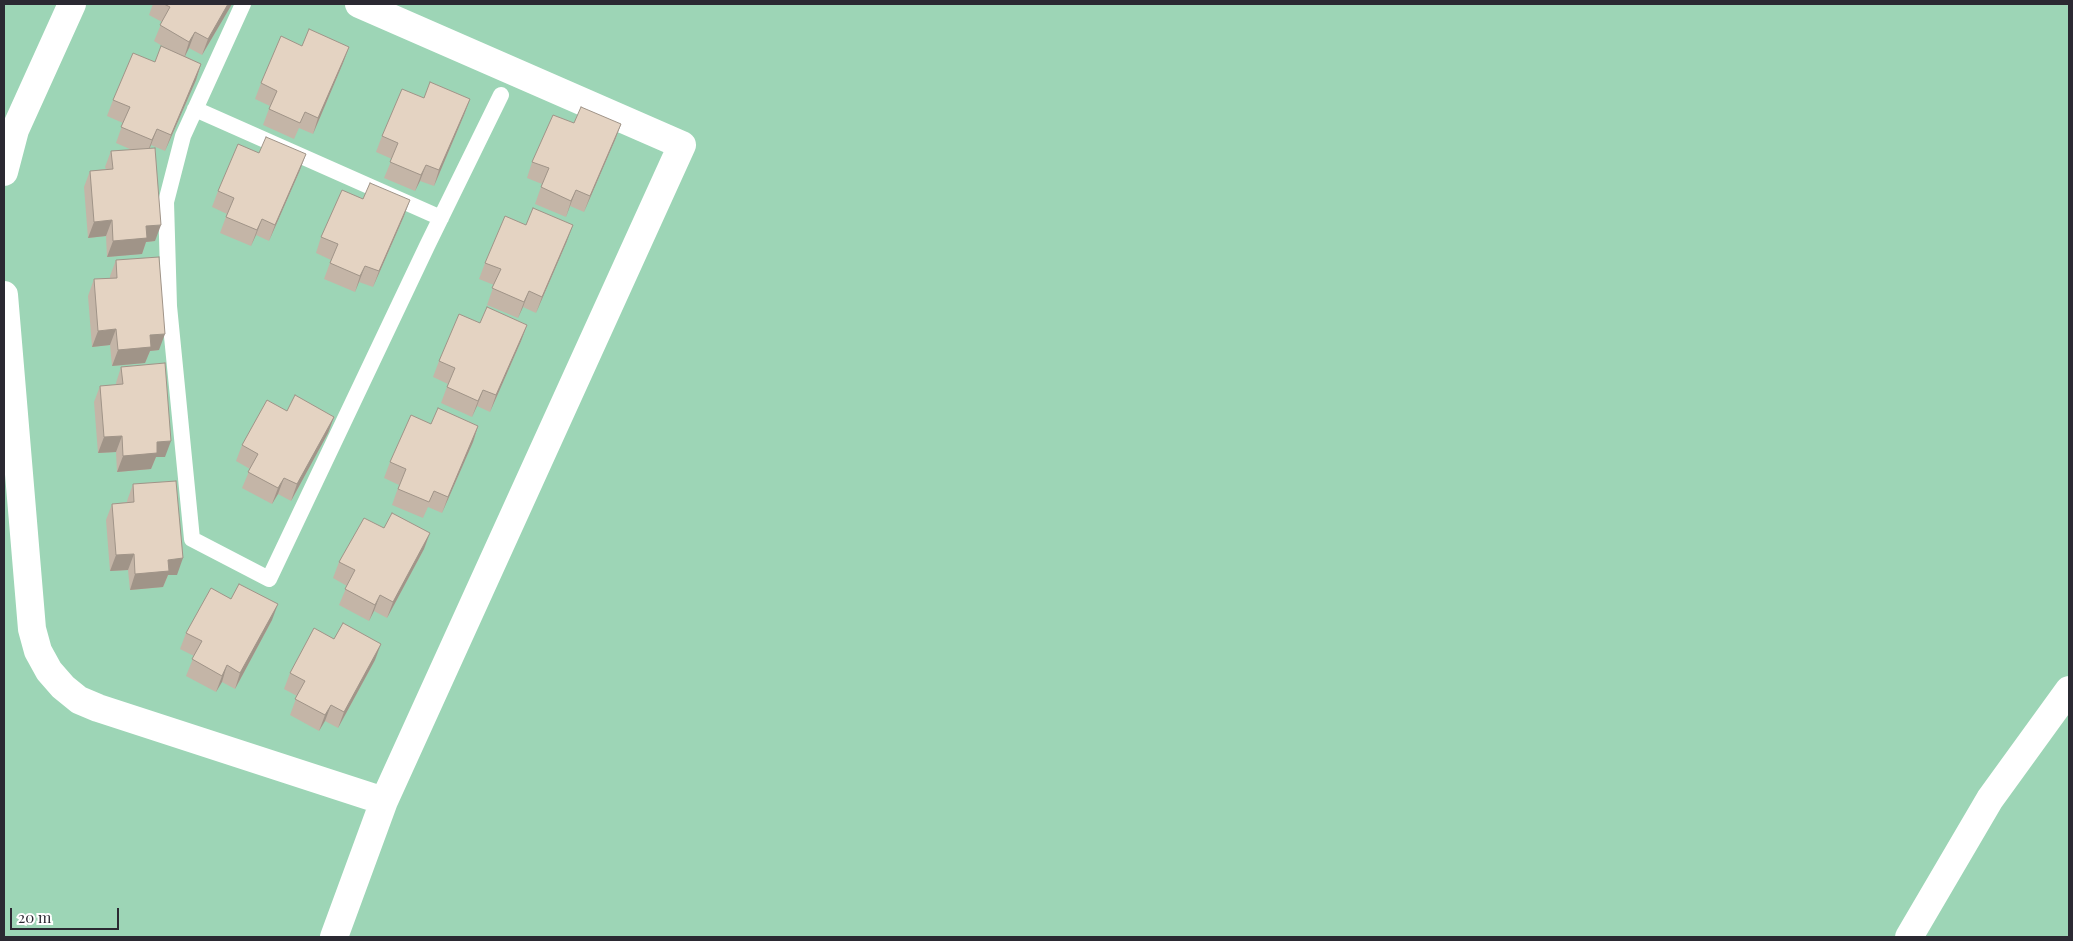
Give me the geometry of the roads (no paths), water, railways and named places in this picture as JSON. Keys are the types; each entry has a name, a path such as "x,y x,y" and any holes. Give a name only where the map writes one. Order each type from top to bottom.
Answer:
{"street":[{"path":"4,172 15,130 72,4"},
{"path":"334,937 384,801 682,145 359,4"},
{"path":"4,295 32,629 38,652 49,671 63,687 79,700 98,708 384,801"},
{"path":"1909,937 1990,799 2069,690"}],"lane":[{"path":"243,4 182,136 166,202 169,306 192,539 269,579 501,95"},
{"path":"195,109 441,218"}]}
